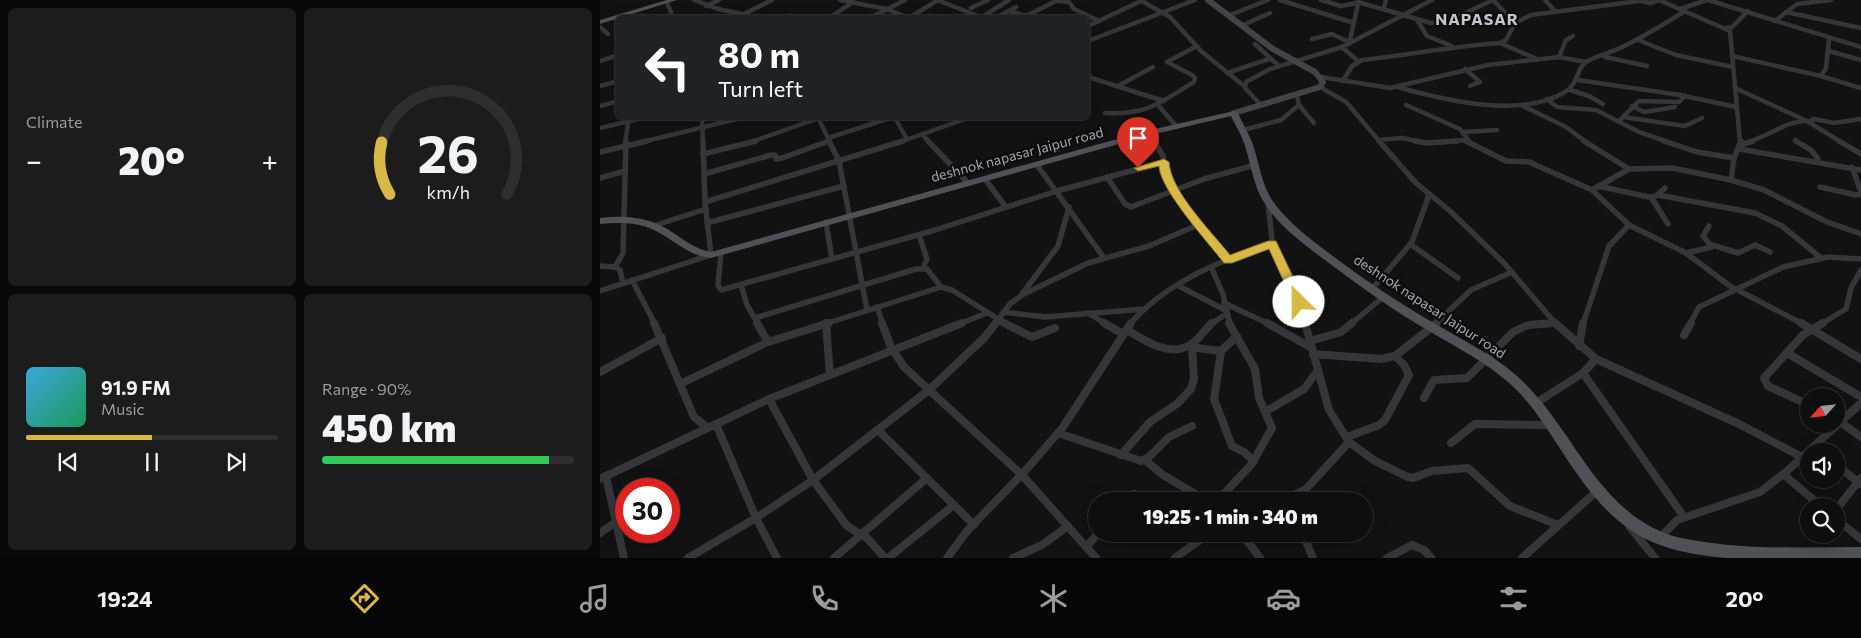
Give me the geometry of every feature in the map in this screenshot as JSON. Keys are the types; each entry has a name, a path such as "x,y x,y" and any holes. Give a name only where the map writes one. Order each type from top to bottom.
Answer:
{"main road":[{"path":"623,15 670,1"},
{"path":"1212,1 1294,62 1321,77 1323,82 1320,88 1234,113"},
{"path":"600,22 615,18"},
{"name":"deshnok napasar Jaipur road","path":"711,255 1149,133 1234,113 1243,130 1268,200 1291,226 1383,297 1486,358 1511,377 1536,403 1571,458 1597,491 1618,512 1660,538 1701,551 1751,556 1852,556 1861,554"},
{"path":"600,221 623,219 653,226 695,252 711,255"}],"street":[{"path":"694,0 706,6 736,15"},
{"path":"706,6 719,0"},
{"path":"741,15 772,0"},
{"path":"840,0 855,1 887,9 902,15"},
{"path":"876,15 905,0"},
{"path":"914,15 938,0 974,15"},
{"path":"971,8 988,0"},
{"path":"983,15 1009,0"},
{"path":"1043,0 1069,2 1074,9 1086,15"},
{"path":"1090,39 1195,0"},
{"path":"1230,15 1268,0"},
{"path":"1280,0 1354,23"},
{"path":"1321,0 1340,6 1358,2 1404,14 1431,24 1446,20 1493,0 1515,23"},
{"path":"1384,8 1386,0"},
{"path":"1244,86 1246,82 1279,66 1342,47 1432,0"},
{"path":"1545,0 1555,11"},
{"path":"1343,81 1358,61 1438,51 1452,46 1500,43 1506,40 1515,23 1537,13 1638,0 1650,3 1659,0 1726,28 1730,33 1740,147 1734,158 1731,180"},
{"path":"1396,87 1465,69 1560,56 1585,62 1604,57 1638,40 1687,5 1707,0 1748,11 1829,39 1861,47"},
{"path":"1775,21 1798,4 1832,0"},
{"path":"670,1 672,15"},
{"path":"834,15 855,1"},
{"path":"1028,15 1055,1"},
{"path":"1090,25 1140,1 1164,12 1197,46 1244,86 1262,105"},
{"path":"1349,43 1358,2"},
{"path":"1002,15 1016,8"},
{"path":"1009,11 1023,15"},
{"path":"1726,28 1732,27 1748,11"},
{"path":"1786,12 1861,28"},
{"path":"1244,25 1270,14"},
{"path":"1090,17 1099,21"},
{"path":"1418,20 1423,32 1433,41 1452,46"},
{"path":"600,27 608,34"},
{"path":"1312,38 1332,34 1349,43"},
{"path":"1560,56 1566,40 1573,36"},
{"path":"1821,76 1826,68 1829,39"},
{"path":"1638,40 1676,55 1733,67"},
{"path":"1500,43 1538,60"},
{"path":"1255,44 1269,55 1269,59 1279,66"},
{"path":"1105,113 1137,113 1164,101 1195,80 1192,76 1167,62 1197,46"},
{"path":"1342,47 1358,61"},
{"path":"1829,51 1861,60"},
{"path":"600,61 615,56"},
{"path":"1732,56 1821,76 1861,88"},
{"path":"1604,57 1647,66"},
{"path":"1227,73 1269,59"},
{"path":"1321,77 1373,87 1396,87 1465,103 1523,106 1570,90 1578,80 1585,62"},
{"path":"1118,86 1153,67"},
{"path":"1465,69 1480,82 1470,86"},
{"path":"1090,78 1164,101"},
{"path":"1578,80 1685,96 1736,107"},
{"path":"600,86 615,82"},
{"path":"1320,88 1346,102 1416,183 1450,211 1512,272 1554,323 1579,346 1596,359 1739,424 1800,456"},
{"path":"1735,88 1808,122 1861,154"},
{"path":"1570,90 1589,96 1604,104"},
{"path":"1297,96 1299,105 1314,123"},
{"path":"1618,122 1640,100 1679,102 1685,96"},
{"path":"1547,99 1557,107 1596,110 1639,132 1697,152 1734,158"},
{"path":"600,106 615,103"},
{"path":"1157,104 1177,127"},
{"path":"1243,130 1281,120 1299,105"},
{"path":"1406,105 1464,132 1497,130"},
{"path":"1523,106 1566,127 1597,150 1629,169"},
{"path":"1632,106 1644,112 1675,107"},
{"path":"1623,117 1685,126 1691,125 1702,118"},
{"path":"1740,147 1796,122 1808,122 1814,119 1834,123 1861,119"},
{"path":"600,128 626,120"},
{"path":"615,267 622,257 625,145 629,120"},
{"path":"600,290 711,255 707,223 702,120"},
{"path":"600,152 732,120"},
{"path":"703,154 759,140 813,120"},
{"path":"819,120 839,161 867,310"},
{"path":"704,174 771,154 775,155 776,159 782,158 884,120"},
{"path":"896,120 907,139"},
{"path":"653,226 706,206 964,120"},
{"path":"1464,132 1470,142"},
{"path":"1149,133 1161,152 1165,175 1174,191 1228,260"},
{"path":"922,134 968,183"},
{"path":"1378,140 1402,138 1428,143 1458,140 1470,142 1506,162 1530,162 1595,188 1651,197 1666,188"},
{"path":"1795,140 1810,150 1818,159"},
{"path":"1740,147 1795,158 1818,159 1861,170"},
{"path":"721,252 719,288 726,290 919,235 1004,206 1164,162"},
{"path":"1036,165 1069,207 1104,258"},
{"path":"1107,177 1125,204 1132,207 1212,176 1255,165"},
{"path":"1820,186 1856,195 1861,193 1852,167"},
{"path":"1595,188 1629,169 1672,168 1731,180 1774,194 1827,222 1861,234"},
{"path":"600,178 625,171"},
{"path":"984,179 1004,206"},
{"path":"707,223 844,186"},
{"path":"1595,188 1629,225 1686,253 1737,291 1785,313 1861,359"},
{"path":"1658,194 1681,201 1709,202 1763,216 1773,221 1821,258"},
{"path":"1372,288 1410,244 1429,195"},
{"path":"1651,197 1668,224"},
{"path":"1268,200 1272,244 1299,302 1329,410 1348,439 1375,461 1408,477 1432,471 1468,468 1510,506 1558,525"},
{"path":"688,558 756,518 813,480 929,390 984,338 1001,315 1022,295 1058,246 1069,207"},
{"path":"826,222 832,259"},
{"path":"1022,295 1088,263 1149,246 1200,224"},
{"path":"1579,346 1586,313 1609,246 1629,225"},
{"path":"1709,226 1703,236 1712,244 1738,253 1755,245 1770,252"},
{"path":"919,235 927,258 923,268"},
{"path":"947,558 974,525 1022,475 1058,433 1081,403 1109,352 1145,309 1211,267 1272,244"},
{"path":"1410,244 1458,278"},
{"path":"1686,253 1710,249 1712,244"},
{"path":"1684,335 1696,310 1783,267 1836,256 1861,259"},
{"path":"600,266 615,267 620,270 623,283"},
{"path":"1211,267 1225,309 1255,369 1257,393 1272,428 1254,461 1225,492"},
{"path":"755,318 923,268 927,269 941,287"},
{"path":"1800,400 1764,382 1766,374 1788,353 1798,340 1812,329 1846,309 1851,288 1861,270"},
{"path":"1179,286 1225,309 1278,328 1312,348 1382,359 1395,356 1432,327 1471,290 1512,272"},
{"path":"632,280 662,338 694,417 712,426 777,558"},
{"path":"741,286 747,305 768,342"},
{"path":"680,384 768,342 941,287 952,290 987,313 1001,315 1045,317 1145,309"},
{"path":"1312,348 1341,332 1383,297"},
{"path":"876,307 893,351 904,367 1022,475 1096,558"},
{"path":"1121,454 1150,422 1178,403 1191,389 1194,379 1190,347 1210,322 1225,309"},
{"path":"615,519 603,477 769,399 987,313"},
{"path":"1088,313 1160,347 1172,349 1190,347 1221,351"},
{"path":"1001,315 1014,329 1032,337 1039,336 1055,328"},
{"path":"826,323 830,375"},
{"path":"1424,398 1434,380 1467,378 1513,332 1528,325 1554,323"},
{"path":"1238,336 1221,351 1214,404 1232,446 1244,452 1254,461"},
{"path":"600,372 662,338"},
{"path":"1788,353 1861,397"},
{"path":"1300,492 1306,489 1341,453 1348,439 1379,425 1390,412 1409,375 1404,365 1395,356"},
{"path":"1536,403 1583,373 1596,359"},
{"path":"1265,412 1304,389 1318,370"},
{"path":"1583,373 1684,517"},
{"path":"769,399 813,480 847,526 862,534 886,558 954,505"},
{"path":"1845,415 1861,403"},
{"path":"1451,443 1475,424 1551,425"},
{"path":"1845,425 1861,436"},
{"path":"1145,460 1169,438 1192,426"},
{"path":"878,430 974,525"},
{"path":"1058,433 1136,460 1145,460 1163,475 1192,492"},
{"path":"1821,443 1828,433"},
{"path":"1660,538 1677,520 1751,497 1783,474 1800,459"},
{"path":"1845,471 1860,481 1845,499"},
{"path":"1783,474 1812,498"},
{"path":"834,558 926,478"},
{"path":"1522,558 1597,491"},
{"path":"1618,512 1653,557"},
{"path":"600,533 615,523"},
{"path":"1013,558 1042,545 1068,526"},
{"path":"1845,526 1861,539"},
{"path":"1086,547 1091,542"},
{"path":"1175,558 1197,542"},
{"path":"1248,542 1260,558"},
{"path":"1305,542 1312,558"},
{"path":"621,543 624,558"},
{"path":"1387,558 1412,545 1424,550 1431,558"}],"district":[{"name":"NAPASAR","path":"1477,18"}],"route":[{"path":"1138,168 1164,162 1165,175 1174,191 1228,260 1272,244 1299,302"}]}
